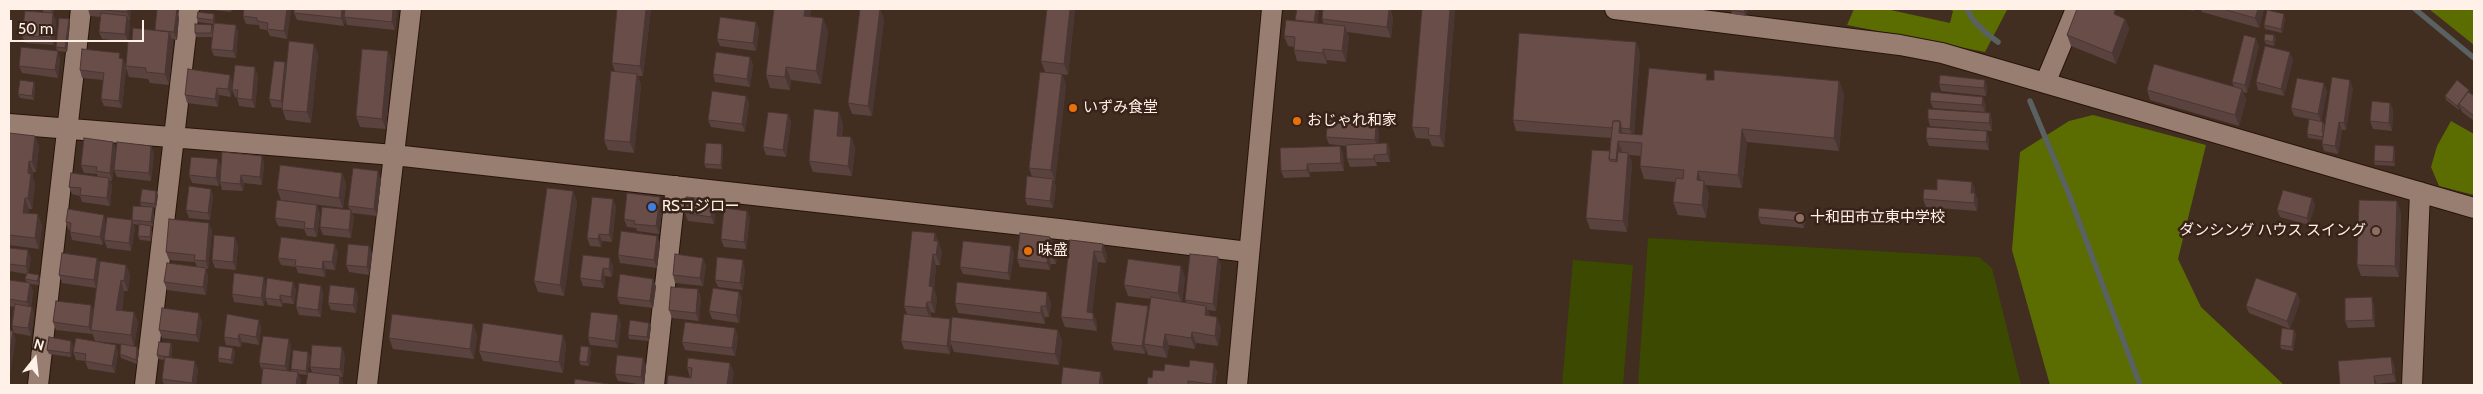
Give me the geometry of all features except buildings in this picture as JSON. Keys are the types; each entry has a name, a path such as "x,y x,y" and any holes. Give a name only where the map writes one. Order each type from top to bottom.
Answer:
{"street":[{"path":"38,385 81,9"},
{"path":"145,385 189,9"},
{"path":"367,385 411,9"},
{"path":"1237,385 1272,9"},
{"path":"1615,9 1900,45 1942,53 2046,81 2474,208"},
{"path":"2046,81 2076,9"},
{"path":"9,124 394,155 1059,229 1248,252"},
{"path":"654,385 676,186"},
{"path":"2412,385 2420,192"}],"green space":[{"path":"1854,9 1886,9 1950,23 1953,11 1948,9 2007,10 1985,52 1847,25"},
{"path":"2429,9 2474,9 2474,45"},
{"path":"2093,115 2206,145 2178,259 2201,307 2284,385 2050,385 2012,250 2020,152 2069,121"},
{"path":"2451,121 2474,134 2474,195 2439,186 2431,167 2437,146"},
{"path":"1648,238 1979,257 1992,268 2021,385 1638,385"},
{"path":"1573,260 1633,265 1623,385 1562,385"}],"waterway":[{"path":"1967,9 1973,20 1998,42"},
{"path":"2415,9 2474,58"},
{"path":"2030,101 2068,192 2140,385"}],"place":[{"name":"いずみ食堂","path":"1073,108"},
{"name":"おじゃれ和家","path":"1297,121"},
{"name":"RSコジロー","path":"652,207"},
{"name":"十和田市立東中学校","path":"1800,218"},
{"name":"ダンシング ハウス スイング","path":"2376,231"},
{"name":"味盛","path":"1028,251"}]}
